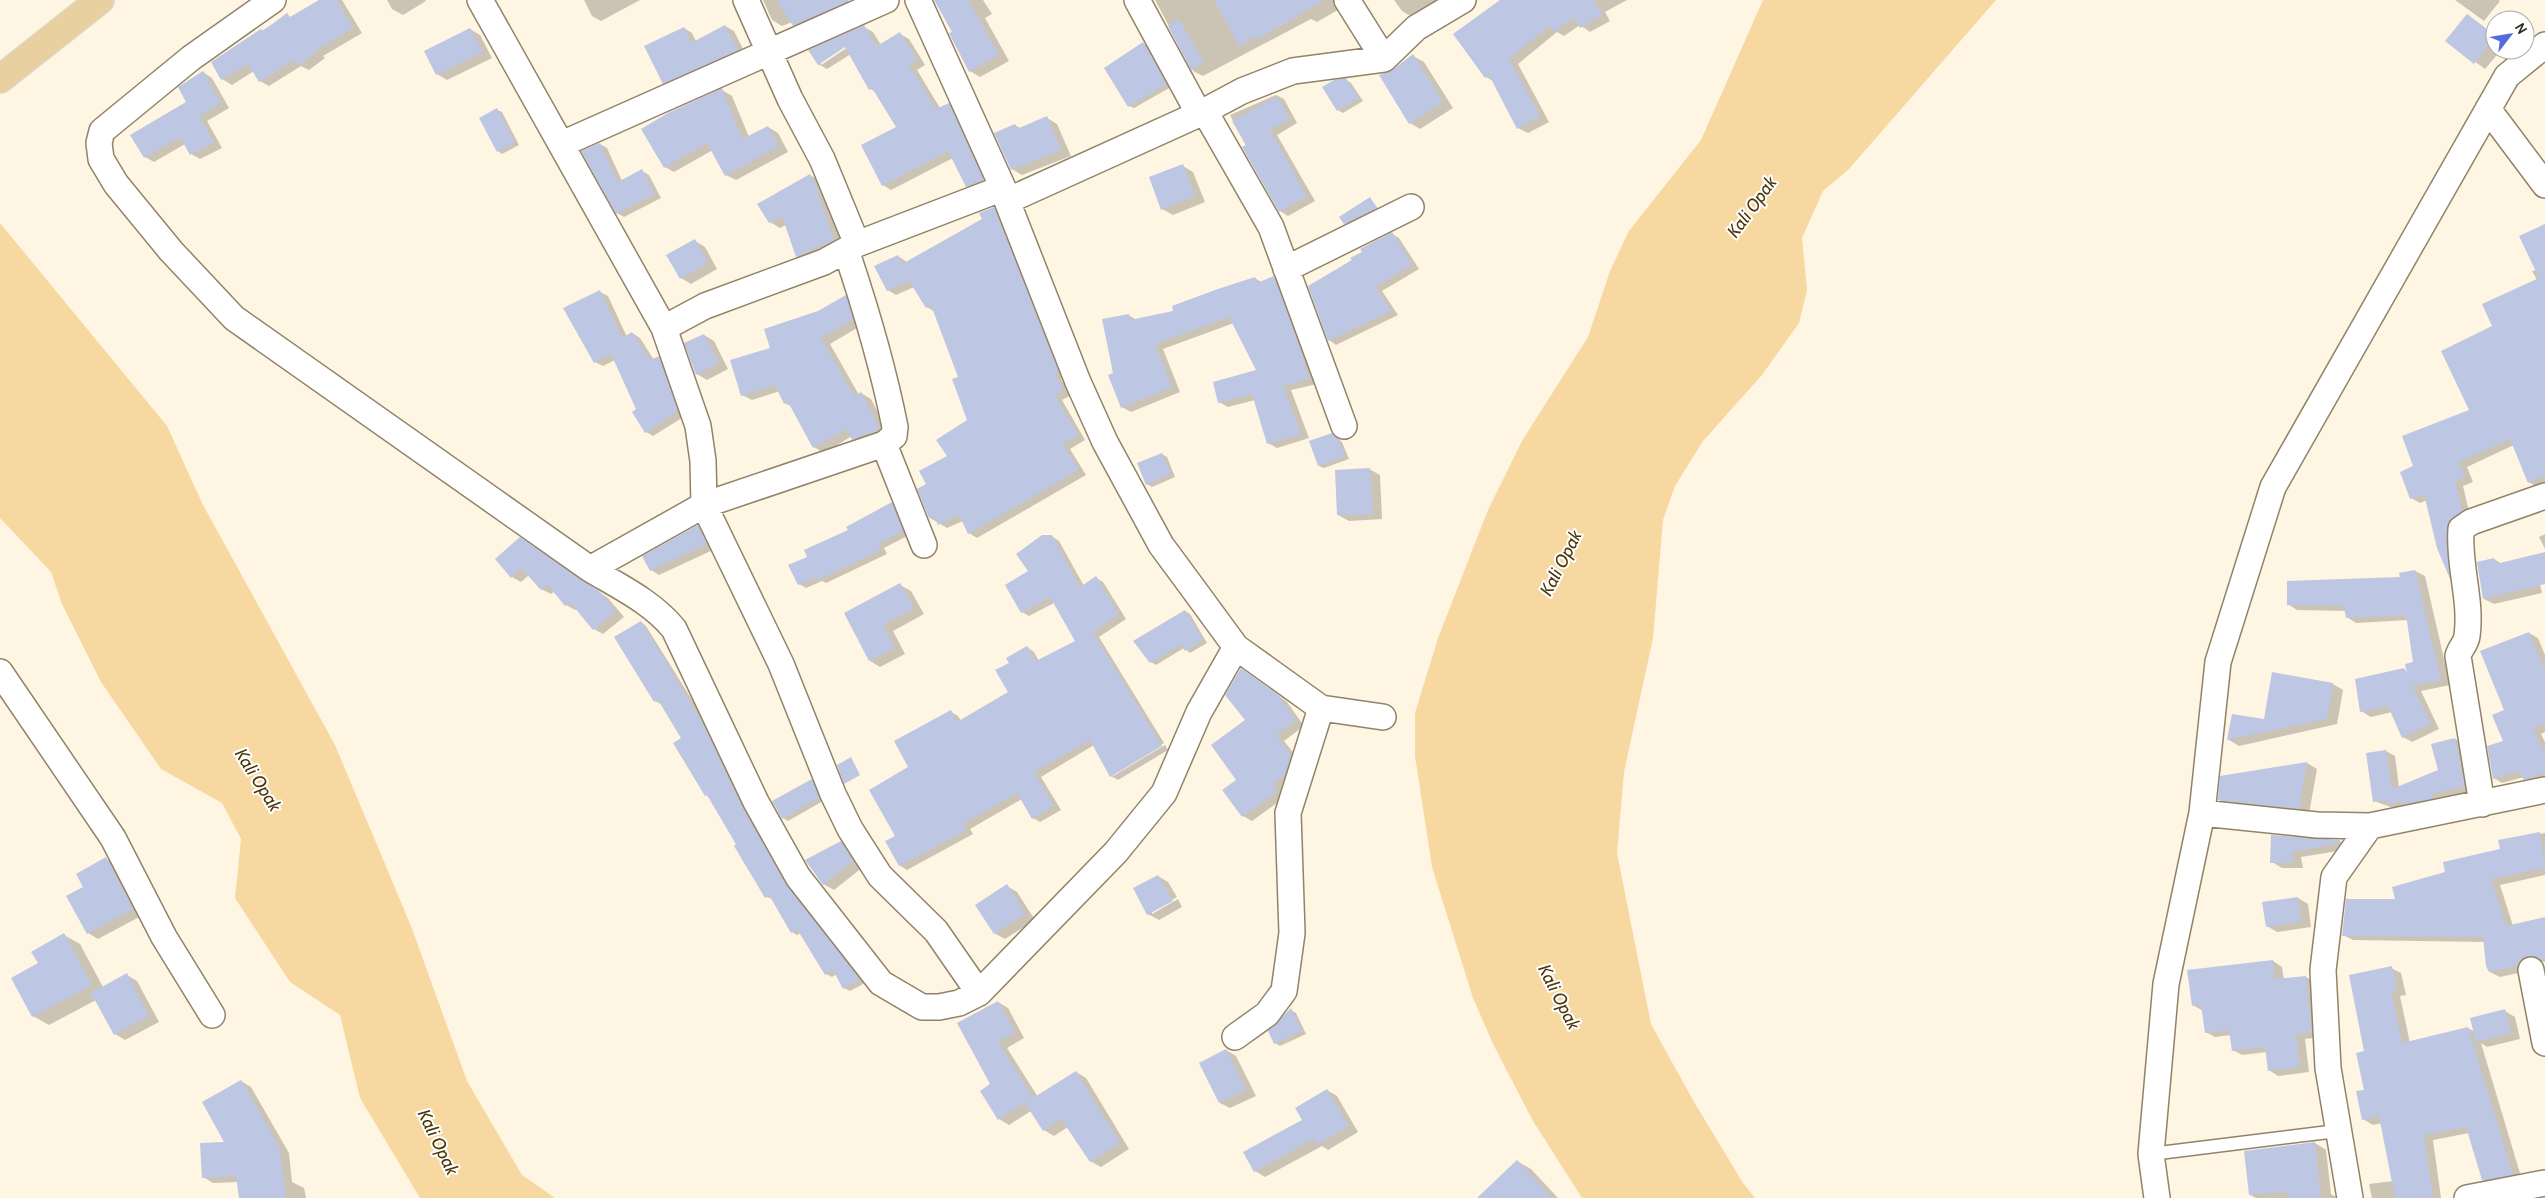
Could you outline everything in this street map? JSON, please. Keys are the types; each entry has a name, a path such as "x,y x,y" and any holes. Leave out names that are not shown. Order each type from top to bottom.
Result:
{"main road":[{"path":"0,79 100,0"}],"street":[{"path":"273,0 191,58 102,131 99,143 101,159 116,184 172,251 234,318 590,569 648,603 663,615 674,629 756,802 798,877 881,983 922,1007 939,1007 959,1003 979,993 1116,852 1164,793 1198,712 1236,647"},
{"path":"480,0 664,328 698,426 703,462 704,505 781,664 833,794 850,829 880,876 936,931 979,993"},
{"path":"590,569 704,505 884,444 894,436 895,427 851,247 822,159 790,99 746,0"},
{"path":"562,144 886,0"},
{"path":"918,0 1005,194 1078,382 1105,442 1161,544 1236,647 1321,708 1383,717"},
{"path":"1137,0 1271,227 1344,426"},
{"path":"1347,0 1384,59"},
{"path":"664,328 705,306 824,262 851,247 1005,194 1202,112 1242,91 1293,72 1384,59 1416,28 1463,0"},
{"path":"2157,1198 2151,1154 2166,984 2202,813 2218,662 2273,487 2507,76 2545,45"},
{"path":"2488,109 2545,185"},
{"path":"1286,269 1411,207"},
{"path":"884,444 924,545"},
{"path":"2482,804 2458,656 2467,637 2469,611 2460,538 2462,529 2471,522 2545,496"},
{"path":"0,672 113,838 164,937 212,1015"},
{"path":"1235,1037 1266,1014 1284,991 1292,932 1288,813 1321,708"},
{"path":"2202,813 2317,825 2370,826 2545,790"},
{"path":"2350,1198 2337,1131 2328,1068 2323,970 2334,877 2370,826"},
{"path":"2531,970 2545,1043"},
{"path":"2467,1198 2545,1183"}],"lane":[{"path":"2151,1154 2337,1131"}],"water":[{"name":"Kali Opak","path":"1763,0 1996,0 1849,169 1823,191 1802,238 1807,290 1799,323 1762,375 1703,441 1675,486 1663,520 1653,638 1624,772 1617,853 1651,1024 1694,1102 1743,1183 1755,1198 1582,1198 1533,1121 1494,1046 1473,998 1432,867 1415,756 1415,713 1438,638 1488,510 1522,441 1588,337 1610,271 1629,231 1701,140"},
{"name":"Kali Opak","path":"0,223 167,426 203,505 335,745 411,926 467,1081 522,1175 555,1198 420,1198 360,1098 340,1015 290,982 235,898 241,839 222,803 161,769 101,682 62,604 51,572 0,518"}],"building":[{"path":"319,0 337,0 353,28 315,51 316,53 298,66 294,60 259,82 248,64 221,80 211,62 261,29 263,31 287,13 290,17"},
{"path":"777,0 848,0 849,1 793,26"},
{"path":"934,0 968,0 999,55 969,72 949,33 952,32"},
{"path":"1214,0 1324,0 1258,39 1256,36 1239,46"},
{"path":"1500,0 1597,0 1594,2 1602,15 1580,28 1574,17 1554,32 1549,26 1509,59 1540,116 1517,129 1489,75 1485,78 1453,34"},
{"path":"2467,14 2485,28 2485,49 2474,64 2445,41"},
{"path":"1179,19 1204,62 1191,70 1168,26"},
{"path":"725,25 738,50 663,84 644,46 684,27 691,43"},
{"path":"864,25 877,46 900,32 917,60 909,65 936,109 949,103 984,180 966,187 948,151 882,186 861,145 896,127 872,88 869,90 845,47 818,65 808,50"},
{"path":"470,28 483,52 436,75 424,51"},
{"path":"1143,42 1167,84 1128,107 1104,68"},
{"path":"1413,54 1443,102 1409,124 1379,75 1391,71"},
{"path":"203,71 221,103 199,116 214,142 190,155 180,137 144,158 130,135 186,102 178,87"},
{"path":"1346,78 1359,98 1337,111 1322,87 1334,80"},
{"path":"722,88 742,139 768,126 779,146 725,176 707,143 664,168 641,129 668,113"},
{"path":"1277,96 1290,119 1270,130 1307,196 1279,212 1242,147 1246,145 1232,121"},
{"path":"497,108 515,143 497,152 479,118"},
{"path":"1047,116 1061,150 1011,170 994,133 1015,124 1017,129"},
{"path":"600,143 618,182 642,169 655,194 616,214 581,151"},
{"path":"1183,164 1195,196 1161,210 1149,177"},
{"path":"810,174 820,193 818,194 834,240 796,257 782,216 769,223 757,204"},
{"path":"1370,197 1377,208 1344,224 1339,217"},
{"path":"994,207 1059,372 1054,374 1064,390 1055,395 1078,435 1063,444 1079,470 968,534 959,515 938,525 934,516 929,518 917,489 926,484 919,471 947,456 936,440 967,420 952,379 958,377 931,305 926,308 909,281 887,291 874,266 898,255 902,264 982,219 979,213"},
{"path":"2545,224 2545,476 2528,483 2510,439 2459,462 2465,477 2455,481 2462,511 2449,522 2447,529 2450,579 2437,548 2424,494 2410,499 2400,472 2413,466 2402,436 2469,410 2441,351 2492,326 2482,304 2539,278 2519,236"},
{"path":"1392,232 1412,264 1376,287 1391,311 1328,341 1308,286 1352,260 1350,258 1362,252 1360,249"},
{"path":"695,239 708,263 680,279 666,255"},
{"path":"1274,276 1309,379 1283,386 1301,434 1267,444 1252,394 1218,403 1213,382 1256,370 1229,317 1155,344 1172,387 1121,408 1108,375 1113,373 1102,319 1129,314 1130,320 1173,311 1172,306 1218,289 1255,277 1257,283"},
{"path":"600,290 622,338 632,332 650,360 659,356 678,411 645,433 632,412 636,409 611,354 594,363 563,308"},
{"path":"846,295 853,320 821,338 854,396 861,392 880,429 852,440 847,429 813,448 788,402 784,404 775,385 741,396 730,360 770,348 764,329 818,311"},
{"path":"704,334 719,363 696,375 684,343"},
{"path":"1332,433 1338,438 1345,457 1318,466 1309,441"},
{"path":"1162,453 1171,474 1146,485 1137,463"},
{"path":"1370,468 1373,514 1337,515 1335,470"},
{"path":"892,502 903,531 878,544 881,550 818,580 816,577 798,585 788,565 807,557 804,550 848,530 846,527"},
{"path":"698,525 707,544 650,571 642,556"},
{"path":"1042,535 1052,535 1080,587 1096,576 1119,614 1090,634 1093,632 1162,746 1110,777 1090,740 1034,772 1054,806 1032,819 1017,793 963,824 967,830 899,866 885,841 895,836 869,790 908,767 894,741 951,710 957,722 1008,692 995,670 1009,663 1006,658 1027,646 1036,661 1075,641 1050,597 1021,613 1005,585 1028,571 1016,554"},
{"path":"520,537 599,591 616,611 593,630 570,602 565,606 547,584 541,590 521,568 511,578 495,559"},
{"path":"2545,552 2545,584 2483,599 2477,562 2494,558 2496,564"},
{"path":"2415,570 2441,680 2412,686 2431,724 2402,738 2388,706 2360,712 2355,679 2404,668 2407,673 2405,664 2413,662 2406,615 2346,618 2344,606 2287,605 2287,581 2400,577 2399,573"},
{"path":"900,583 914,608 883,625 895,648 869,661 844,613"},
{"path":"1185,610 1203,640 1185,651 1181,645 1150,663 1133,641"},
{"path":"641,621 701,720 743,808 786,884 860,979 843,989 833,970 825,975 797,929 791,933 769,895 765,898 707,795 705,796 673,743 681,738 658,700 654,702 614,637"},
{"path":"2529,632 2545,671 2545,723 2533,729 2545,754 2545,773 2524,780 2519,771 2493,779 2487,746 2503,741 2492,715 2504,710 2480,651"},
{"path":"1241,668 1278,695 1296,720 1276,735 1291,755 1284,776 1272,785 1277,792 1242,817 1222,790 1236,780 1211,745 1245,720 1225,695"},
{"path":"2272,672 2333,683 2327,719 2227,740 2232,714 2264,719"},
{"path":"2455,738 2465,786 2432,794 2434,798 2403,805 2401,801 2387,805 2385,800 2373,802 2366,753 2386,750 2392,789 2438,770 2431,744"},
{"path":"851,757 860,775 844,784 837,765"},
{"path":"2307,762 2299,809 2218,800 2220,776"},
{"path":"812,779 819,798 782,819 772,801"},
{"path":"2540,832 2545,868 2491,879 2506,926 2545,917 2545,960 2528,956 2521,959 2517,966 2489,972 2486,966 2483,937 2342,936 2346,899 2395,899 2392,887 2445,872 2443,862 2500,849 2498,840"},
{"path":"2271,835 2340,840 2340,843 2292,852 2293,863 2270,863"},
{"path":"841,841 853,861 823,885 805,860"},
{"path":"106,857 133,909 87,934 66,896 83,887 76,874"},
{"path":"1158,875 1173,901 1147,915 1133,888"},
{"path":"1007,884 1025,914 994,934 975,905"},
{"path":"2298,897 2301,922 2266,927 2262,902"},
{"path":"64,933 92,985 32,1017 11,978 38,963 31,952"},
{"path":"2273,960 2275,979 2306,976 2312,1032 2296,1034 2300,1067 2268,1071 2265,1047 2232,1051 2229,1030 2205,1033 2201,1004 2192,1006 2187,970"},
{"path":"2392,966 2397,990 2391,991 2402,1043 2468,1027 2513,1175 2482,1180 2466,1127 2424,1135 2433,1198 2395,1198 2379,1116 2362,1120 2356,1091 2364,1090 2356,1053 2364,1051 2349,975"},
{"path":"127,973 149,1016 114,1035 91,993"},
{"path":"998,1001 1015,1032 998,1042 1033,1097 998,1120 980,1091 990,1084 957,1023"},
{"path":"1291,1008 1302,1031 1274,1044 1268,1031"},
{"path":"2505,1009 2511,1033 2476,1042 2470,1018"},
{"path":"1226,1049 1246,1090 1219,1103 1199,1063"},
{"path":"1076,1071 1120,1143 1090,1162 1061,1119 1043,1131 1025,1103"},
{"path":"241,1080 279,1146 286,1198 239,1198 236,1176 202,1178 200,1143 224,1142 202,1102"},
{"path":"1327,1089 1349,1126 1317,1145 1314,1139 1254,1172 1243,1152 1302,1120 1295,1108"},
{"path":"2315,1142 2321,1198 2287,1198 2287,1192 2249,1195 2244,1151"},
{"path":"1517,1160 1553,1198 1477,1198"}]}
